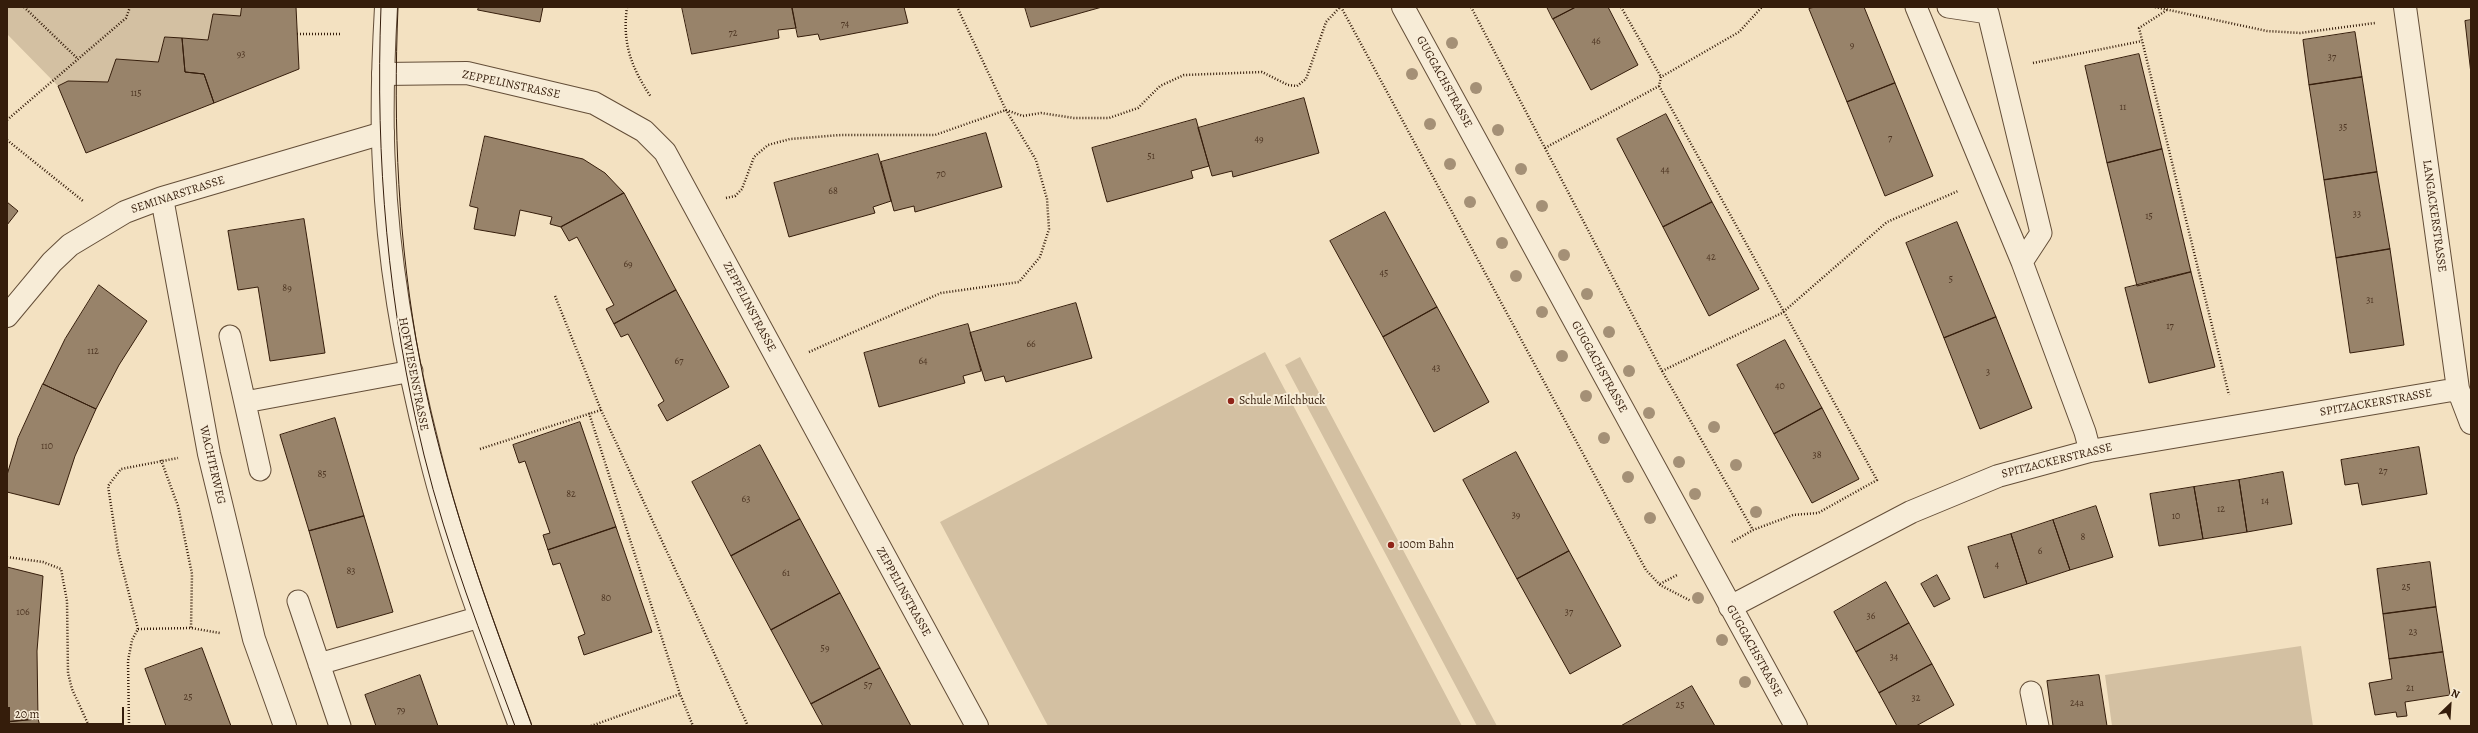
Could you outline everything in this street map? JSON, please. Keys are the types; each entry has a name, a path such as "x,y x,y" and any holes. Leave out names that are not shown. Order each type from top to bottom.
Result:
{"street":[{"name":"HOFWIESENSTRASSE","path":"386,7 383,74 384,167 393,259 412,371 430,456 480,618 520,726"},
{"name":"GUGGACHSTRASSE","path":"1403,7 1796,726"},
{"name":"LANGACKERSTRASSE","path":"2405,7 2458,389 2471,423"},
{"name":"ZEPPELINSTRASSE","path":"383,74 467,73 594,103 644,131 665,152 977,726"},
{"name":"SEMINARSTRASSE","path":"7,316 47,267 70,245 125,212 162,198 383,133"},
{"name":"WACHTERWEG","path":"162,198 209,454 254,639 285,726"},
{"name":"SPITZACKERSTRASSE","path":"1730,607 1911,512 1998,476 2090,451 2458,389"}],"lane":[{"path":"1916,7 2022,262 2085,432 2090,451"},
{"path":"1948,7 1988,13 2041,233 2022,262"},
{"path":"230,336 260,470"},
{"path":"245,402 412,371"},
{"path":"298,601 340,726"},
{"path":"319,664 480,618"},
{"path":"2031,692 2038,726"}],"path":[{"path":"24,7 78,60"},
{"path":"7,120 126,18 130,7"},
{"path":"805,353 898,314 941,293 1019,282 1040,257 1049,229 1047,199 1036,160 1006,110 957,7"},
{"path":"722,199 735,196 742,189 754,157 768,145 815,135 935,136 1006,110 1023,116 1041,114 1074,118 1109,118 1138,108 1160,86 1184,75 1262,72 1288,85 1297,86 1306,79 1326,22 1340,7 1646,570 1660,585 1695,603"},
{"path":"1471,7 1662,371 1753,530"},
{"path":"1621,7 1661,77"},
{"path":"1545,148 1658,86 1661,77 1739,32 1762,7"},
{"path":"2155,7 2267,32 2300,34 2379,23"},
{"path":"2167,10 2139,28 2230,396"},
{"path":"297,34 341,34"},
{"path":"2001,69 2142,41"},
{"path":"1658,86 1782,313 1876,480 1818,513 1794,515 1753,530 1725,546"},
{"path":"7,140 86,202"},
{"path":"1662,371 1782,313 1887,222 1987,178"},
{"path":"555,296 601,410 748,726"},
{"path":"480,449 601,410"},
{"path":"589,413 680,694 694,726"},
{"path":"129,726 128,661 132,640 138,629 118,551 108,486 120,469 161,460 209,454"},
{"path":"161,460 178,506 192,574 191,628"},
{"path":"7,557 44,562 61,569 68,601 68,673 72,690 89,726"},
{"path":"1660,585 1680,572"},
{"path":"138,629 191,628 254,639"},
{"path":"591,726 680,694"}],"shaded area":[{"path":"7,7 242,7 240,16 213,14 208,40 166,37 158,62 116,59 108,82 68,81 58,86 7,34"},
{"name":"Schule Milchbuck","path":"1265,352 1462,726 1048,726 940,522"},
{"name":"100m Bahn","path":"1300,357 1497,726 1477,726 1285,365"},
{"path":"2301,646 2313,726 2112,726 2105,675"}],"building":[{"path":"242,7 296,7 299,69 214,103 204,74 185,72 182,38 208,40 213,14 240,16"},
{"path":"479,7 543,7 540,22 478,10"},
{"path":"682,7 792,7 796,28 778,30 779,38 692,54"},
{"path":"792,7 904,7 908,23 820,40 818,34 798,37"},
{"path":"1025,7 1102,7 1031,27"},
{"path":"1547,7 1576,7 1553,19"},
{"path":"1576,7 1608,7 1638,65 1591,90 1553,19"},
{"path":"1815,7 1864,7 1895,83 1847,102 1809,9"},
{"path":"2471,20 2471,74 2465,21"},
{"path":"2355,32 2362,77 2309,85 2303,40"},
{"path":"165,37 182,38 185,72 204,74 214,103 86,153 58,86 68,81 108,82 116,59 158,62"},
{"path":"2139,54 2162,149 2107,163 2085,66"},
{"path":"2362,77 2377,172 2324,180 2309,85"},
{"path":"1895,83 1933,176 1885,196 1847,102"},
{"path":"1304,98 1319,153 1233,177 1232,171 1212,176 1198,128"},
{"path":"1666,114 1712,202 1663,227 1617,139"},
{"path":"1196,119 1209,166 1191,171 1193,178 1107,202 1092,148"},
{"path":"986,133 1002,187 915,212 914,206 894,211 881,162"},
{"path":"485,136 583,159 605,173 624,193 561,227 550,224 552,217 520,210 515,236 474,229 478,208 470,206"},
{"path":"2162,149 2191,272 2137,286 2107,163"},
{"path":"878,154 891,201 873,207 875,213 789,237 774,183"},
{"path":"2377,172 2390,249 2336,258 2324,180"},
{"path":"624,193 676,290 614,324 606,309 614,305 577,237 569,241 561,227"},
{"path":"7,202 18,211 7,225"},
{"path":"1712,202 1759,289 1709,316 1663,227"},
{"path":"1385,212 1437,307 1383,337 1330,241"},
{"path":"304,219 325,353 270,361 258,287 238,290 228,231"},
{"path":"1957,222 1996,317 1944,338 1906,243"},
{"path":"2390,249 2404,345 2350,353 2336,258"},
{"path":"2191,272 2215,367 2149,383 2125,288"},
{"path":"99,285 147,321 119,365 96,409 43,384 65,339"},
{"path":"676,290 729,387 667,421 658,405 664,401 628,334 621,337 614,324"},
{"path":"1076,303 1092,358 1006,382 1004,376 985,381 970,333"},
{"path":"1437,307 1489,402 1434,432 1383,337"},
{"path":"1996,317 2032,408 1980,429 1944,338"},
{"path":"968,324 981,371 963,376 965,383 879,407 864,353"},
{"path":"1785,340 1822,408 1774,434 1737,365"},
{"path":"43,384 96,409 75,456 59,505 7,492 7,475 18,438"},
{"path":"1822,408 1859,479 1812,503 1774,434"},
{"path":"335,418 364,516 309,531 280,435"},
{"path":"580,422 616,527 548,550 543,535 550,533 525,461 519,463 513,445"},
{"path":"760,445 800,519 731,556 692,482"},
{"path":"2419,447 2427,494 2362,505 2358,483 2345,485 2341,460"},
{"path":"1516,452 1569,551 1517,579 1463,480"},
{"path":"2283,472 2292,524 2247,532 2239,480"},
{"path":"2239,480 2247,532 2203,539 2194,487"},
{"path":"2194,487 2203,539 2159,546 2150,494"},
{"path":"2096,506 2113,557 2070,570 2053,520"},
{"path":"364,516 393,612 337,628 309,531"},
{"path":"800,519 840,593 771,630 731,556"},
{"path":"2053,520 2070,570 2027,584 2011,534"},
{"path":"616,527 652,632 584,655 578,637 585,634 560,563 553,565 548,550"},
{"path":"2011,534 2027,584 1984,598 1968,547"},
{"path":"1569,551 1621,646 1570,674 1517,579"},
{"path":"2430,562 2436,607 2383,614 2377,569"},
{"path":"7,567 43,576 37,651 38,719 7,722"},
{"path":"1937,575 1950,599 1934,607 1921,584"},
{"path":"1886,582 1909,623 1856,652 1834,612"},
{"path":"840,593 880,668 811,704 771,630"},
{"path":"2436,607 2443,652 2389,659 2383,614"},
{"path":"1909,623 1932,664 1879,693 1856,652"},
{"path":"202,648 231,726 166,726 145,669"},
{"path":"2443,652 2450,695 2405,702 2407,716 2397,717 2396,712 2375,715 2369,683 2392,679 2389,659"},
{"path":"1932,664 1954,705 1916,726 1897,726 1879,693"},
{"path":"880,668 911,726 823,726 811,704"},
{"path":"420,675 438,726 376,726 365,695"},
{"path":"2099,675 2107,726 2053,726 2047,681"},
{"path":"1692,686 1715,726 1621,726"},
{"path":"38,719 40,726 7,726 7,722"}],"tram line":[{"path":"381,7 380,120 382,177 393,289 401,344 424,455 443,524 478,626 515,726"},
{"path":"398,7 396,96 399,185 407,273 420,361 441,454 468,546 532,726"}],"place":[{"name":"Schule Milchbuck","path":"1231,401"},
{"name":"100m Bahn","path":"1391,545"}]}
